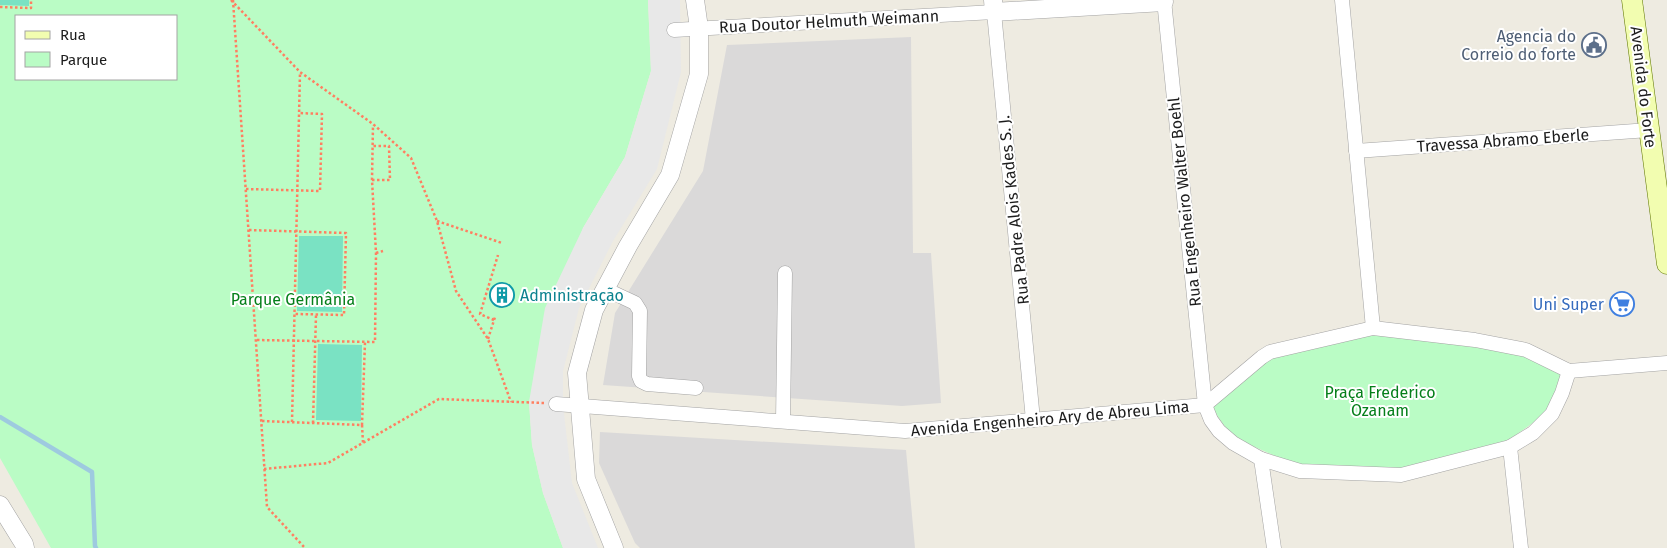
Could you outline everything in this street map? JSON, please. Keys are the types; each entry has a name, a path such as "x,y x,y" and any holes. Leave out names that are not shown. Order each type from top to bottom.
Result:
{"main road":[{"name":"Avenida do Forte","path":"1632,0 1667,264"}],"street":[{"path":"614,548 586,479 577,372 594,310 628,246 670,175 699,74 699,28 695,0"},
{"path":"1342,0 1373,328"},
{"name":"Rua Doutor Helmuth Weimann","path":"674,30 993,6 1164,1"},
{"name":"Rua Engenheiro Walter Boehl","path":"1164,1 1205,405"},
{"name":"Rua Padre Alois Kades S. J.","path":"993,6 1033,420"},
{"name":"Travessa Abramo Eberle","path":"1356,151 1649,130"},
{"path":"784,422 785,273"},
{"path":"605,289 635,303 640,311 639,376 641,381 647,384 696,388"},
{"name":"Avenida Engenheiro Ary de Abreu Lima","path":"556,404 905,431 1205,405 1270,352 1373,328 1475,340 1526,350 1569,371"},
{"path":"1205,405 1211,420 1219,431 1233,443 1261,460 1300,471 1402,475 1510,447 1532,433 1552,414 1562,393 1569,371 1667,363"},
{"path":"1510,447 1521,548"},
{"path":"1261,460 1274,548"},
{"path":"0,505 25,548"}],"path":[{"path":"0,7 31,8 31,0"},
{"path":"232,1 300,72 372,124 411,158 437,221 456,291 488,339 511,402"},
{"path":"232,1 267,507 305,548"},
{"path":"292,422 300,72"},
{"path":"246,189 320,191 322,114 299,113"},
{"path":"256,340 375,342 376,253 372,180 372,124"},
{"path":"372,146 389,146 390,180 372,180"},
{"path":"437,221 502,243"},
{"path":"249,230 346,233 344,315 295,314"},
{"path":"376,253 383,251"},
{"path":"488,339 495,318 480,314 498,255"},
{"path":"313,423 316,314"},
{"path":"363,443 365,342"},
{"path":"264,469 328,463 440,399 556,404"},
{"path":"262,422 362,425"}],"shaded area":[{"path":"648,0 680,0 681,72 657,169 613,241 579,308 563,371 563,405 572,483 598,548 563,548 543,493 532,445 529,402 545,308 583,228 625,157 651,71"},
{"path":"911,37 913,253 931,253 941,403 902,406 603,385 615,313 703,171 727,45"},
{"path":"600,432 906,450 915,548 640,548 635,543 599,463"}],"green space":[{"name":"Parque Germânia","path":"0,0 648,0 651,71 625,157 583,228 529,402 532,445 543,493 563,548 51,548 0,458"},
{"path":"0,0 29,0 29,6 0,5"},
{"path":"299,236 343,236 342,312 297,311"},
{"name":"Praça Frederico Ozanam","path":"1372,333 1523,354 1562,374 1549,411 1509,440 1399,469 1298,466 1232,437 1210,405 1271,351"},
{"path":"318,344 362,345 361,421 316,420"}],"waterway":[{"path":"0,417 92,472 96,548"}],"place":[{"name":"Agencia do Correio do forte","path":"1594,45"},
{"name":"Administração","path":"502,295"},
{"name":"Uni Super","path":"1622,304"}]}
